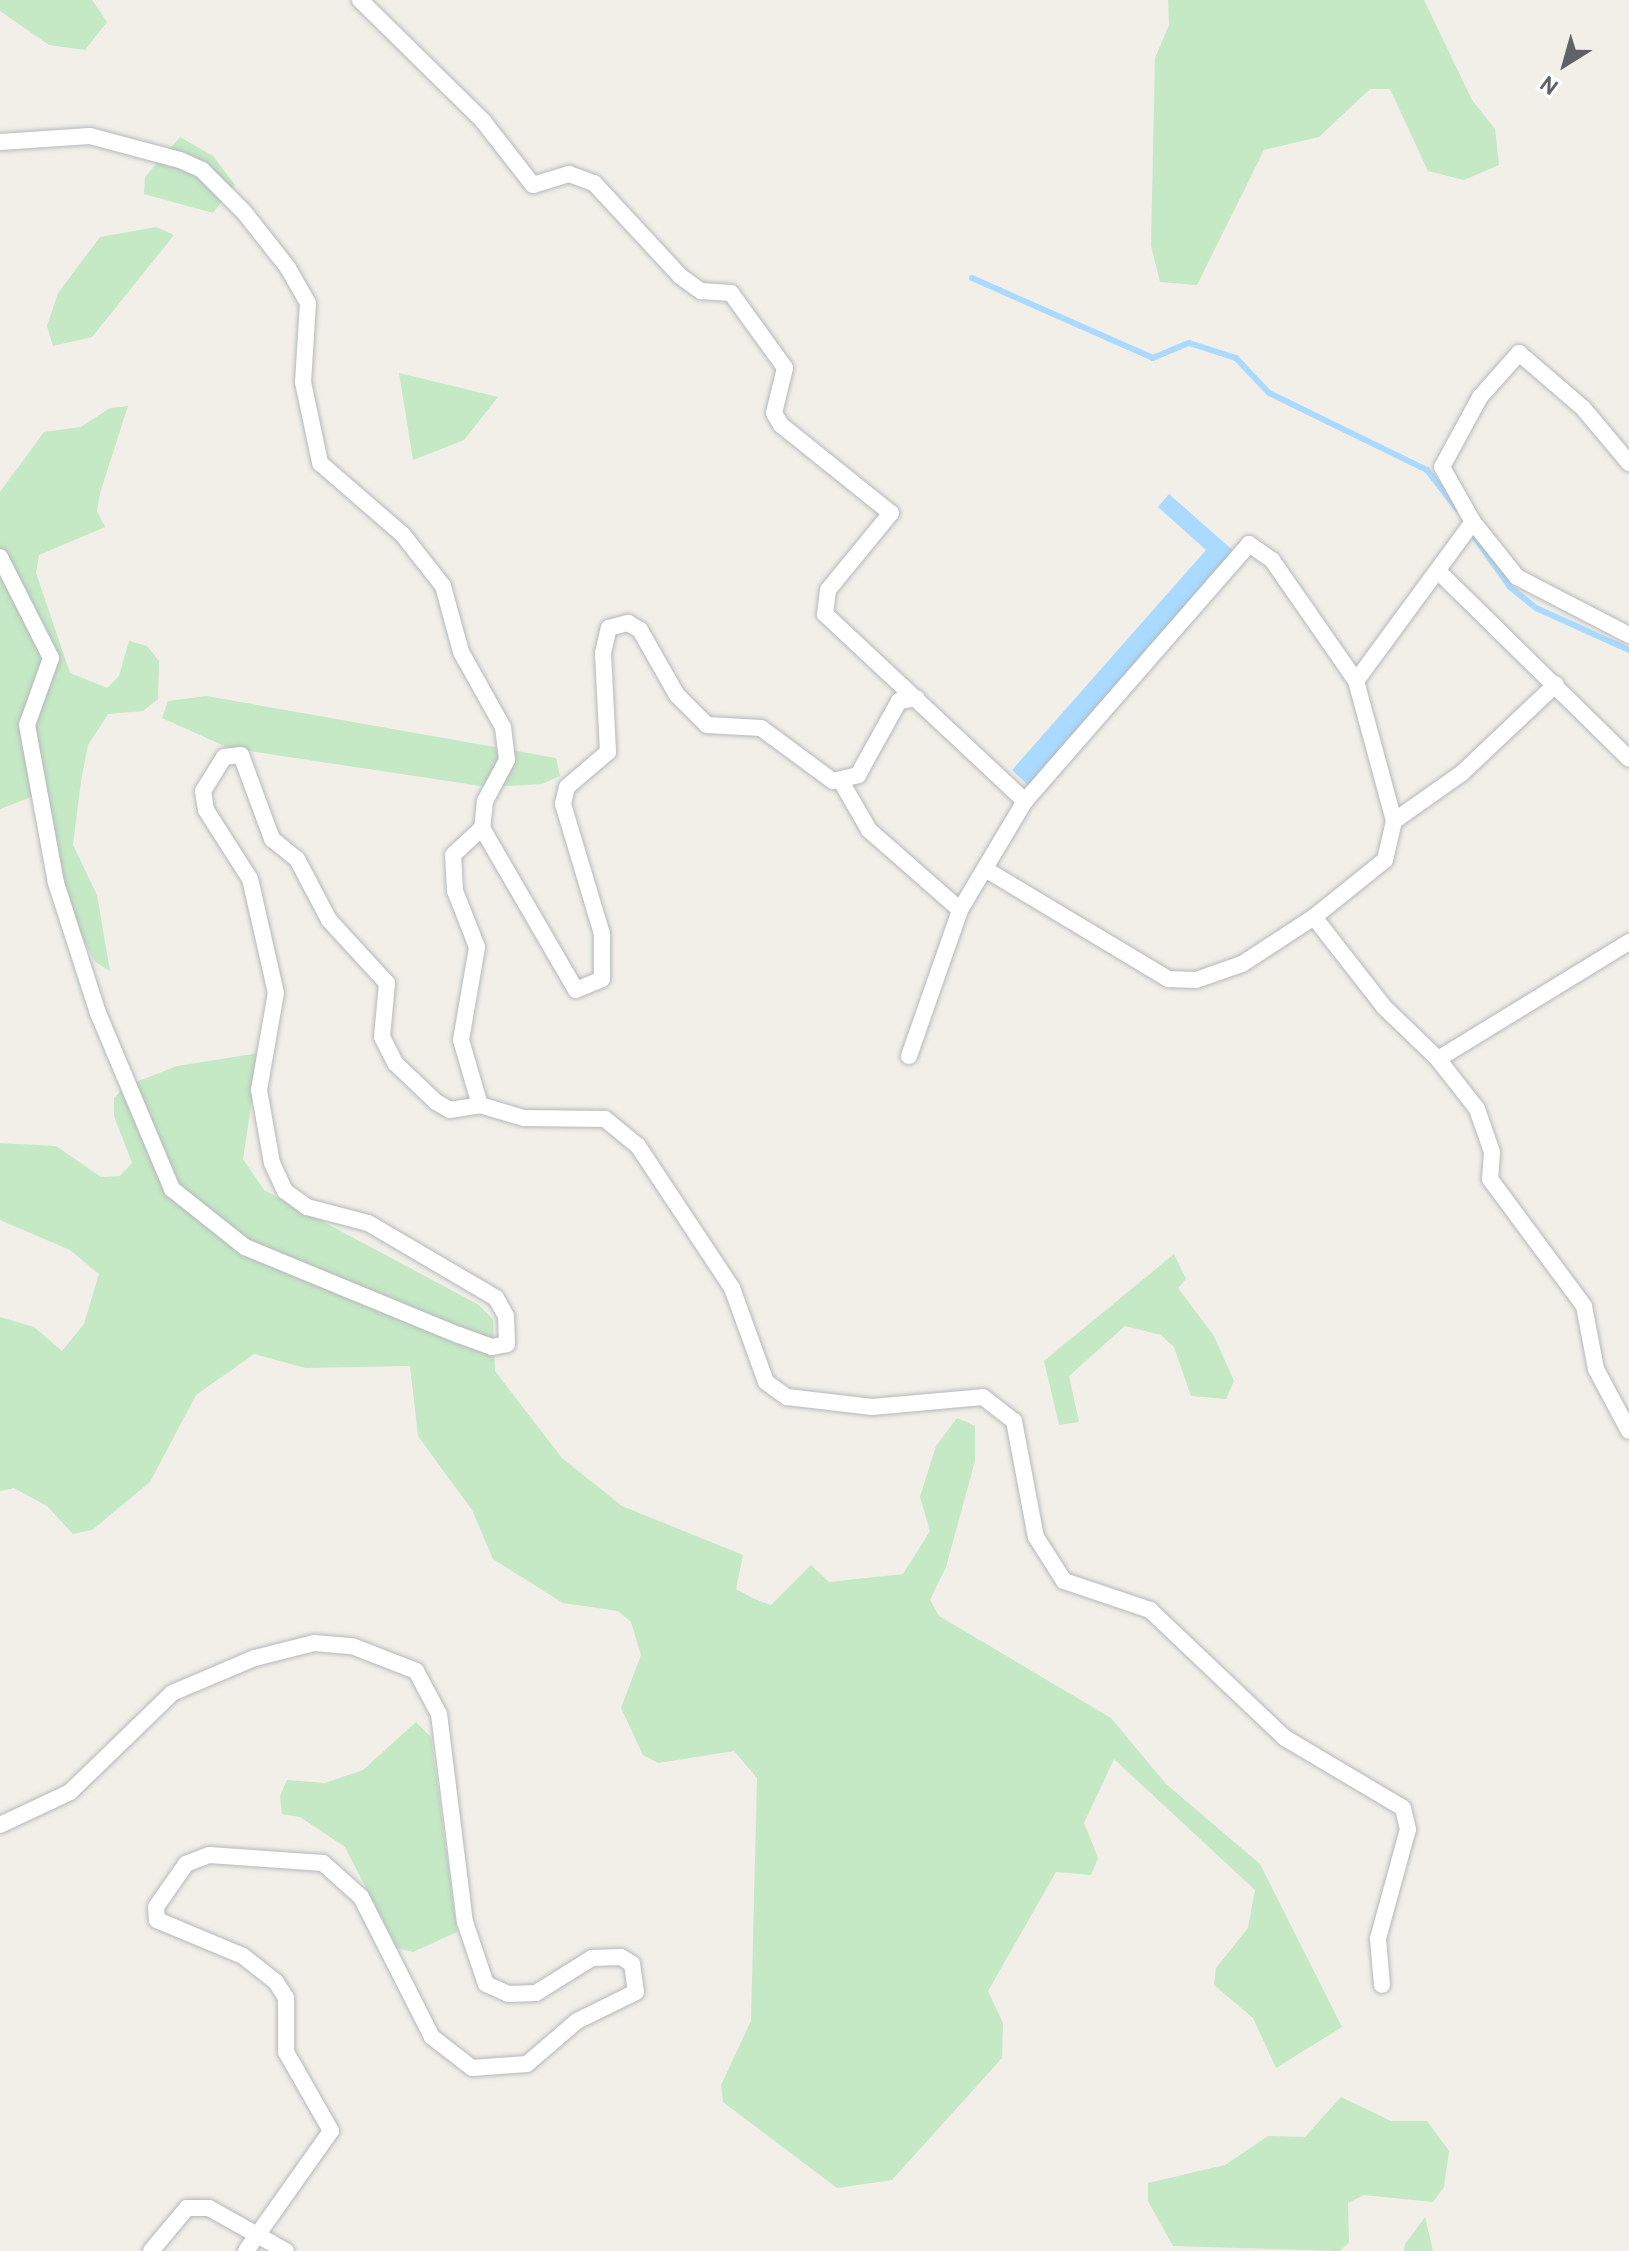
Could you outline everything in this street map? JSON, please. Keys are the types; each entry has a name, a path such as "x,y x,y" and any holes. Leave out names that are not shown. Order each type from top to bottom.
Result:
{"street":[{"path":"360,0 483,121 533,185 569,174 594,183 680,276 701,291 731,293 785,368 774,413 781,425 891,513 828,590 823,608 1025,801"},
{"path":"0,142 90,136 191,165 244,212 288,268 308,303 303,382 320,463 420,552 443,586 461,652 503,727 507,760 485,801 482,828 576,990 598,986 602,934 563,804 567,787 608,752 603,653 609,628 628,623 640,630 677,695 707,725 761,728 842,783 869,830 960,910"},
{"path":"1629,463 1583,408 1519,353 1480,397 1442,467 1473,522 1517,577 1629,635"},
{"path":"1356,681 1473,522"},
{"path":"909,1056 960,910 1025,801 1249,544 1272,560 1356,681 1394,821 1385,860 1314,917 1242,964 1196,980 1168,979 985,869"},
{"path":"0,557 51,658 27,725 56,883 98,1013 172,1189 245,1247 459,1335 492,1347 507,1344 506,1316 496,1298 423,1251 368,1223 307,1207 285,1191 262,1137 259,1090 276,993 250,879 206,810 203,791 224,757 241,755 251,767 272,839 297,859 329,920 387,983 382,1037 395,1063 450,1110 480,1105 524,1118 605,1119 638,1146 732,1288 766,1382 787,1397 872,1407 983,1397 1014,1421 1036,1537 1064,1581 1150,1610 1285,1738 1403,1808 1408,1829 1378,1939 1382,1985"},
{"path":"1438,571 1629,759"},
{"path":"1394,821 1462,773 1556,684"},
{"path":"842,783 858,775 899,701 917,698"},
{"path":"480,1105 461,1040 477,947 455,891 453,855 482,828"},
{"path":"1314,917 1349,953 1384,1007 1438,1059 1477,1109 1492,1152 1490,1179 1584,1306 1596,1369 1629,1431"},
{"path":"1438,1059 1629,942"},
{"path":"0,1825 70,1792 172,1693 255,1658 314,1643 352,1646 416,1671 439,1714 465,1922 486,1984 508,1994 536,1993 592,1958 621,1957 632,1964 636,1992 577,2021 527,2064 472,2068 432,2037 361,1897 323,1863 209,1855 186,1864 156,1907 157,1920 243,1956 276,1982 286,1998 286,2052 331,2131 293,2194 255,2235 246,2251"},
{"path":"151,2251 187,2208 209,2208 286,2251"}],"green space":[{"path":"0,0 92,0 107,22 85,50 49,45 0,11"},
{"path":"1168,0 1424,0 1472,100 1495,129 1499,165 1464,180 1428,171 1390,89 1370,89 1319,137 1264,150 1197,285 1160,282 1151,246 1155,58 1169,25"},
{"path":"180,137 213,156 235,185 213,213 144,194 145,177"},
{"path":"156,227 174,235 92,337 53,346 47,326 58,293 100,237"},
{"path":"399,373 498,397 464,440 413,460"},
{"path":"128,406 100,493 97,511 105,527 39,555 36,573 70,673 107,688 119,676 129,641 147,646 159,661 158,699 143,711 108,714 88,745 81,781 73,845 97,895 110,971 95,962 79,931 39,794 0,809 0,492 44,432 81,427 110,408"},
{"path":"206,696 556,758 560,776 542,784 488,787 229,748 162,718 168,701"},
{"path":"259,1053 243,1159 264,1190 479,1305 493,1319 495,1371 562,1458 622,1506 743,1555 736,1589 752,1598 771,1605 811,1565 829,1582 903,1574 930,1531 920,1497 936,1446 957,1418 975,1426 975,1461 946,1567 930,1600 939,1616 1111,1718 1166,1784 1260,1864 1342,2027 1276,2068 1253,2018 1214,1985 1216,1968 1248,1928 1255,1890 1114,1759 1084,1823 1098,1858 1091,1875 1056,1872 988,1991 1003,2023 1002,2058 892,2180 837,2188 723,2102 721,2085 751,2021 757,1778 734,1751 658,1763 643,1755 621,1708 641,1655 631,1622 618,1611 563,1603 493,1559 472,1510 418,1436 410,1366 306,1368 254,1354 196,1395 150,1482 92,1530 73,1534 47,1506 14,1488 0,1491 0,1317 34,1327 62,1351 84,1324 99,1274 70,1250 0,1220 0,1143 56,1146 101,1177 120,1176 132,1163 114,1116 114,1098 126,1086 177,1066"},
{"path":"1174,1254 1186,1279 1178,1288 1214,1336 1234,1381 1226,1399 1191,1396 1174,1347 1161,1335 1125,1326 1069,1376 1079,1422 1059,1425 1044,1361"},
{"path":"416,1722 431,1737 457,1932 413,1952 397,1948 345,1847 300,1817 282,1814 280,1796 287,1780 325,1783 363,1770"},
{"path":"1341,2097 1391,2121 1427,2121 1449,2151 1444,2187 1433,2202 1364,2195 1348,2203 1349,2242 1340,2251 1173,2246 1148,2201 1148,2183 1225,2165 1268,2136 1305,2137"},
{"path":"1425,2217 1433,2251 1404,2251 1405,2244"}],"water":[{"path":"1169,494 1236,553 1030,787 1012,770 1206,550 1158,507"}],"waterway":[{"path":"972,278 1153,358 1189,343 1236,358 1269,393 1427,470 1457,509"},
{"path":"1469,529 1510,587 1536,608 1629,650"}]}
